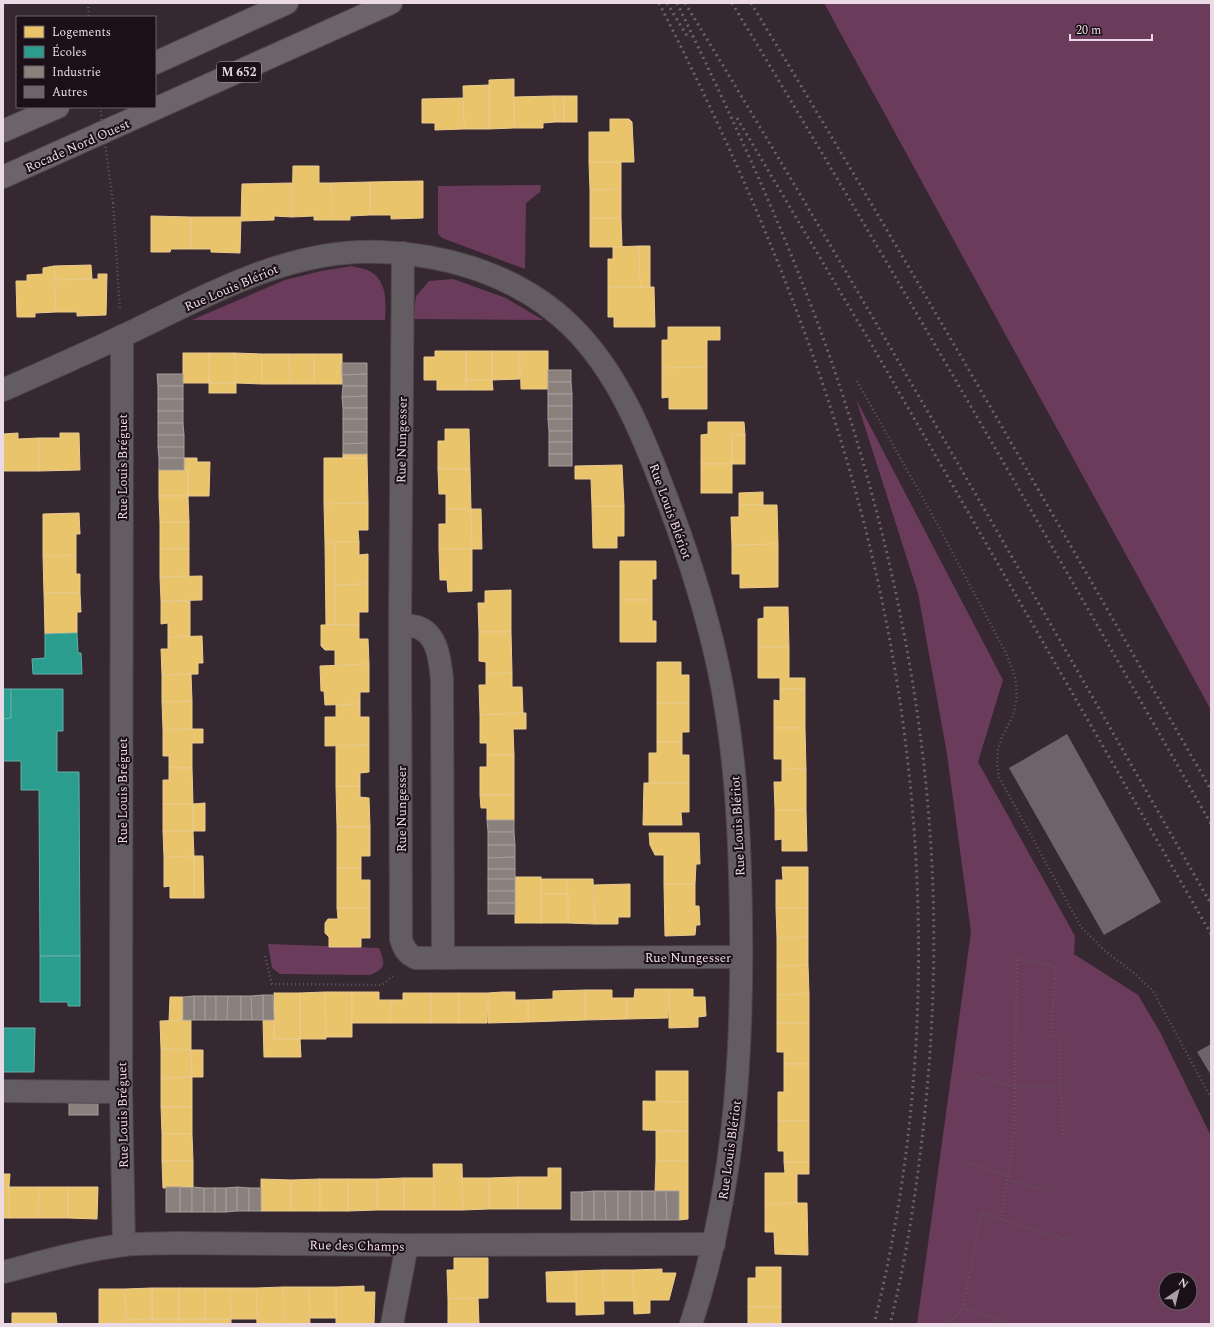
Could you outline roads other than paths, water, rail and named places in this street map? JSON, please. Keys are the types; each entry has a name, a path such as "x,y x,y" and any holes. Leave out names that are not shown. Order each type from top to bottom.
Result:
{"highway":[{"path":"156,63 287,3"},
{"name":"Rocade Nord Ouest","path":"3,177 391,3"},
{"path":"3,131 56,108"}],"street":[{"name":"Rue Louis Blériot","path":"3,390 122,336 220,289 279,266 306,259 355,252 403,253 460,264 486,273 511,283 533,296 553,310 588,344 604,366 631,412 656,470 699,592 718,665 729,731 737,801 742,957 740,1042 735,1115 726,1181 714,1244 691,1324"},
{"name":"Rue Nungesser","path":"403,253 400,627 401,939 403,947 409,954 416,958 742,957"},
{"name":"Rue Louis Bréguet","path":"122,336 121,1092 124,1245"},
{"path":"400,627 413,626 423,630 432,639 437,650 442,679 443,958"},
{"path":"3,1091 121,1092"},
{"name":"Rue des Champs","path":"3,1272 82,1253 124,1245 174,1243 407,1245 714,1244"},
{"path":"392,1324 407,1245"}],"railway":[{"path":"659,3 724,137 783,275 809,345 855,488 873,560 892,654 906,749 915,845 918,942 916,1039 908,1135 894,1230 874,1324"},
{"path":"667,3 687,36"},
{"path":"677,3 760,181 798,271 832,363 867,474 882,531 895,588 916,703 929,819 932,861 934,945 933,987 929,1071 920,1155 908,1240 890,1324"},
{"path":"685,3 885,339 1211,904"},
{"path":"732,3 974,412 1211,824"},
{"path":"751,3 926,297 1211,790"},
{"path":"737,118 873,347 1211,934"}]}
